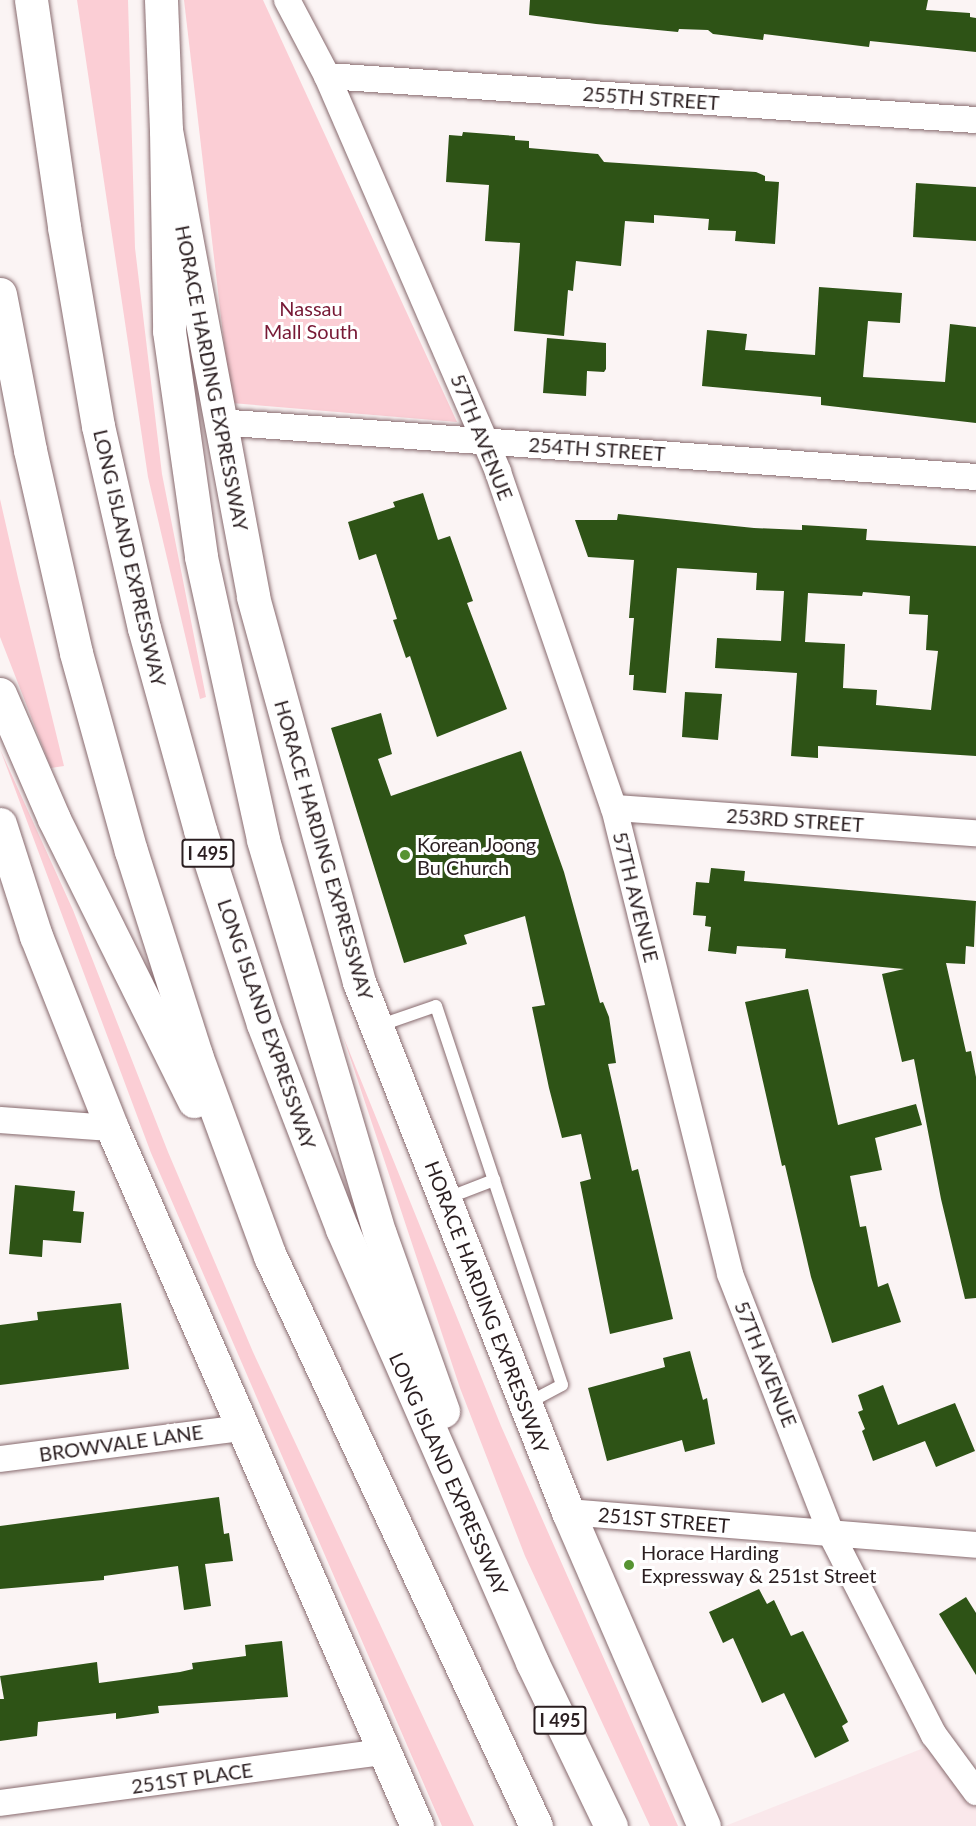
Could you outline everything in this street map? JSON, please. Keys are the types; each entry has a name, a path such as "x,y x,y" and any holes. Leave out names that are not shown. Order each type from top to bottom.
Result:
{"main road":[{"name":"LONG ISLAND EXPRESSWAY","path":"31,0 64,227 98,426 144,628 200,830 263,1024 342,1229 532,1662 611,1826"},
{"name":"HORACE HARDING EXPRESSWAY","path":"161,0 166,130 218,422 253,597 359,981 568,1512 704,1826"},
{"path":"166,130 170,342 201,557 263,840 380,1234 532,1662"},
{"path":"0,294 30,450 76,653 131,851 196,1055 270,1256"},
{"path":"0,694 54,819 270,1256 536,1826"},
{"path":"0,824 36,936 112,1128 241,1428 417,1826"}],"street":[{"name":"57TH AVENUE","path":"287,0 327,76 486,441 614,808 730,1274 832,1536 934,1735 976,1792"},
{"name":"255TH STREET","path":"327,76 976,120"},
{"name":"254TH STREET","path":"218,422 976,477"},
{"name":"253RD STREET","path":"614,808 976,833"},
{"path":"0,1120 112,1128"},
{"name":"BROWVALE LANE","path":"0,1459 241,1428"},
{"name":"251ST STREET","path":"568,1512 832,1536 976,1545"},
{"name":"251ST PLACE","path":"0,1803 384,1752"}],"lane":[{"path":"377,1027 436,1006 562,1385 525,1404"},
{"path":"445,1199 494,1180"}],"shaded area":[{"path":"939,1742 976,1793 976,1826 725,1826"}],"green space":[{"path":"77,0 128,0 135,248 162,474 206,697 200,699 148,477"},
{"name":"Nassau Mall South","path":"184,0 263,0 457,422 231,403"},
{"path":"0,499 64,766 51,768 0,637"},
{"path":"0,749 73,910 168,1152 253,1352 474,1826 442,1826 151,1153"},
{"path":"343,1036 501,1426 678,1826 650,1826 525,1556 460,1388"}],"building":[{"path":"530,0 928,0 926,10 970,13 970,17 976,18 976,52 870,41 869,47 764,34 763,40 713,34 708,30 679,29 678,32 596,24 529,15"},
{"path":"463,132 515,136 515,140 529,141 529,148 598,154 604,162 756,172 765,176 765,181 779,182 775,244 735,241 736,231 708,230 709,219 654,215 654,223 625,221 621,266 576,261 573,291 568,290 564,336 514,331 520,243 485,241 489,185 446,182 449,135 462,136"},
{"path":"916,183 976,187 976,241 913,237"},
{"path":"819,287 902,293 900,323 868,321 863,377 945,382 950,324 976,327 976,423 821,405 821,397 702,386 707,330 747,334 745,350 815,355"},
{"path":"547,338 606,343 606,369 604,372 587,371 586,396 543,393"},
{"path":"423,493 438,540 450,536 473,601 467,603 507,709 437,737 410,656 406,658 393,620 397,619 376,554 359,560 348,522 395,507 393,502"},
{"path":"618,514 754,528 802,530 802,525 867,529 866,540 976,546 976,756 818,746 818,758 791,756 797,673 715,668 717,638 781,641 784,591 756,590 757,573 677,568 666,693 633,690 634,675 629,675 634,618 629,618 634,560 588,557 575,520 617,520","holes":["863,592 910,596 909,614 928,615 926,650 938,651 931,710 876,705 877,690 843,688 845,644 805,642 808,593 862,596"]},
{"path":"685,692 722,694 718,740 682,737"},
{"path":"381,713 392,754 378,759 391,796 521,751 564,872 600,1003 603,1002 609,1017 616,1063 608,1064 632,1171 638,1169 673,1319 610,1334 580,1182 591,1179 581,1134 562,1138 549,1088 532,1007 545,1005 525,916 464,935 467,944 404,963 331,728"},
{"path":"711,868 745,871 744,881 976,901 974,947 966,946 965,964 946,963 966,1052 971,1051 976,1077 976,1298 965,1299 941,1199 914,1059 902,1062 882,974 904,969 785,958 786,949 737,946 736,954 708,951 711,927 705,926 706,916 693,915 696,882 709,883"},
{"path":"808,989 838,1125 916,1104 922,1125 875,1138 882,1170 850,1176 860,1227 866,1226 878,1287 888,1283 901,1322 832,1343 811,1277 785,1165 782,1166 745,1002"},
{"path":"15,1185 75,1191 73,1211 84,1212 81,1243 43,1240 42,1257 9,1254"},
{"path":"121,1303 129,1369 0,1385 0,1325 38,1320 37,1312"},
{"path":"690,1351 703,1400 707,1398 715,1444 685,1452 682,1440 607,1461 588,1388 665,1367 663,1358"},
{"path":"883,1385 898,1425 955,1403 975,1451 936,1467 925,1441 873,1461 862,1431 865,1429 858,1412 863,1410 858,1395"},
{"path":"219,1497 224,1534 229,1533 233,1561 205,1564 211,1606 184,1610 178,1566 104,1576 104,1580 0,1589 0,1526"},
{"path":"759,1589 767,1604 774,1600 791,1636 803,1631 848,1722 842,1726 849,1741 815,1758 784,1693 762,1703 733,1638 723,1643 709,1612"},
{"path":"966,1597 976,1613 976,1675 939,1614"},
{"path":"282,1641 288,1697 158,1706 159,1713 116,1719 116,1713 38,1722 37,1736 0,1741 0,1699 4,1699 0,1676 97,1662 99,1683 180,1672 193,1669 192,1663 246,1656 245,1645"}],"place":[{"name":"Korean Joong Bu Church","path":"405,855"},
{"name":"Horace Harding Expressway & 251st Street","path":"629,1565"}]}
